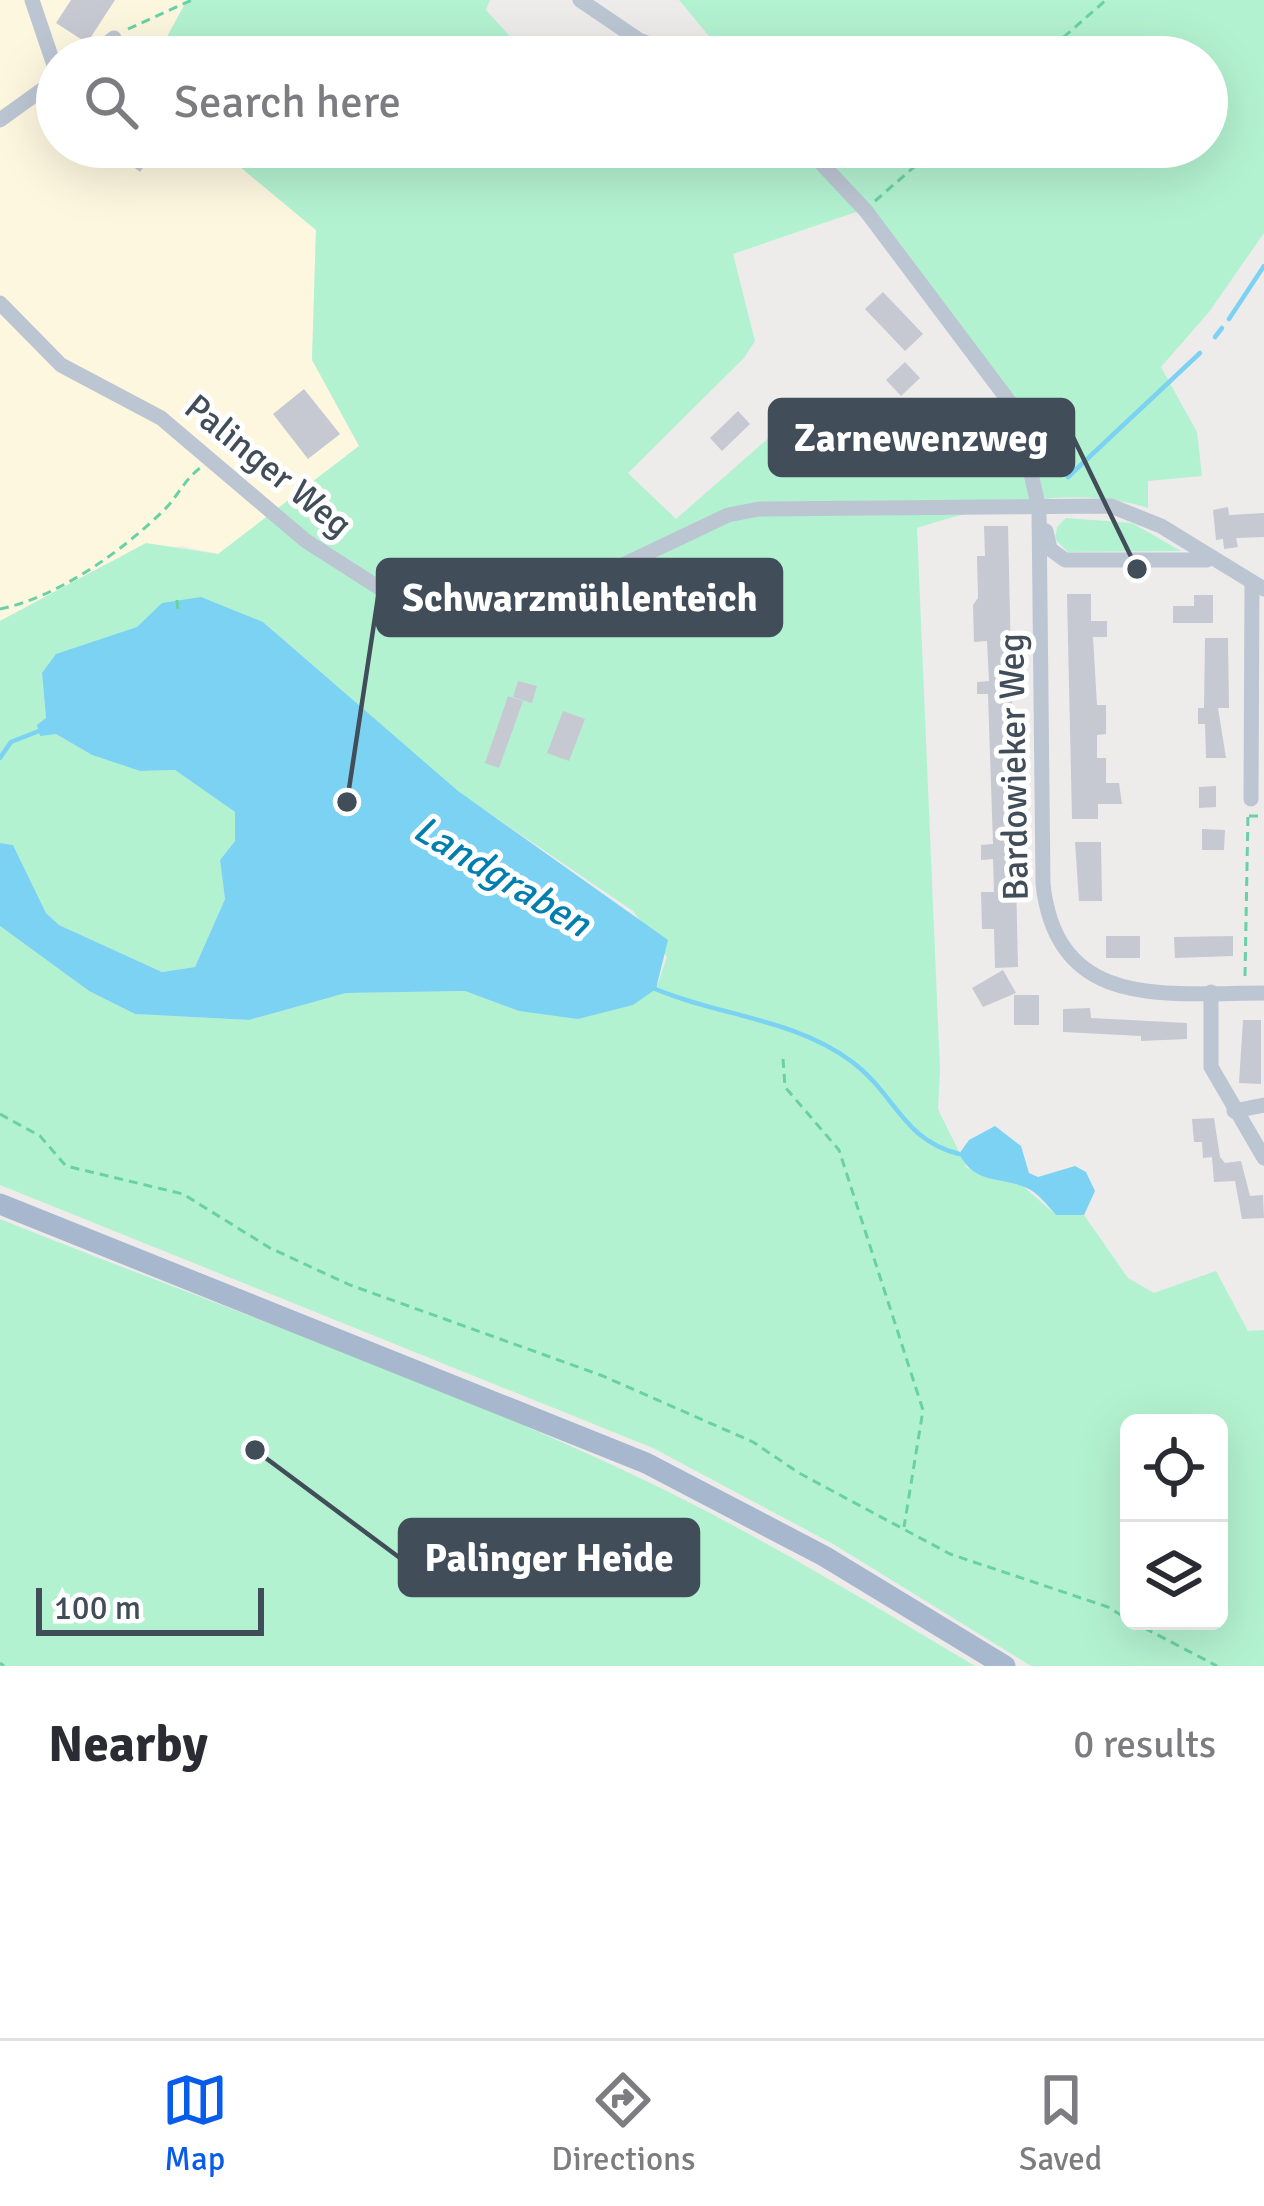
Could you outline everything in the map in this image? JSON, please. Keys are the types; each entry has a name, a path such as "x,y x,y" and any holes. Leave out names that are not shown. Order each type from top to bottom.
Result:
{"main road":[{"path":"0,1204 646,1463 824,1556 1005,1666"}],"street":[{"path":"32,0 44,36"},
{"path":"580,0 633,36"},
{"path":"0,120 36,92"},
{"name":"Bardowieker Weg","path":"826,168 866,211 983,359 1017,412 1039,509 1042,884 1051,929 1071,960 1096,979 1125,988 1264,992"},
{"name":"Palinger Weg","path":"0,303 61,365 132,398 306,541 431,621 461,627 505,621 728,515 759,508 1111,506 1135,513 1258,586"},
{"path":"1072,506 1054,514 1046,530 1050,549 1065,560 1210,560"},
{"path":"1249,807 1258,586"},
{"path":"1211,992 1211,1067 1264,1158"},
{"path":"1234,1111 1264,1105"}],"path":[{"path":"118,36 192,0"},
{"path":"1065,36 1106,0"},
{"path":"866,211 914,168"},
{"path":"0,609 32,601 100,562 150,524 189,476 211,464"},
{"path":"177,600 178,613"},
{"path":"1245,993 1249,807 1264,816"},
{"path":"783,1059 784,1087 839,1150 922,1410 903,1529"},
{"path":"0,1114 40,1136 66,1166 183,1194 270,1248 350,1285 603,1376 753,1442 950,1554 1120,1614"},
{"path":"1149,1630 1217,1666"}],"shaded area":[{"path":"0,0 187,0 167,36 36,36 36,168 241,168 316,230 312,359 359,446 218,554 182,546 106,564 0,621"}],"green space":[{"path":"187,0 490,0 486,10 510,36 167,36"},
{"path":"679,0 1264,0 1264,233 1209,312 1161,367 1197,432 1202,476 1148,481 1148,508 1091,498 1032,500 917,528 938,1109 967,1168 1024,1187 1056,1215 1084,1215 1128,1278 1154,1293 1216,1271 1248,1331 1264,1330 1264,1666 1031,1666 833,1544 653,1448 0,1185 0,926 89,991 135,1014 249,1020 346,993 465,991 519,1011 656,989 667,957 633,911 458,792 263,622 235,616 178,618 121,635 42,673 46,719 56,734 92,755 140,771 175,770 235,812 235,841 220,860 225,899 195,967 162,972 59,925 46,913 13,845 0,843 0,621 146,543 218,554 359,446 312,360 316,230 241,168 1228,168 1228,36 709,36","holes":["868,208 1011,397 879,433 822,423 780,428 676,519 628,473 744,358 755,341 733,254"]},
{"path":"1066,518 1132,523 1181,551 1068,552 1055,539 1057,527"},
{"path":"0,1219 404,1376 642,1479 811,1569 975,1666 0,1666"}],"water":[{"path":"201,597 263,622 458,791 668,940 656,989 633,1005 578,1019 519,1011 465,991 346,993 249,1020 135,1014 89,991 0,926 0,843 13,845 46,913 59,925 162,972 195,967 225,899 220,860 235,841 235,812 175,770 140,771 92,755 56,734 40,736 37,725 46,718 42,673 56,654 137,627 162,603"},
{"path":"995,1126 1021,1146 1029,1173 1038,1177 1075,1166 1086,1172 1095,1191 1084,1215 1056,1215 1031,1190 981,1175 966,1164 959,1154 969,1140"}],"building":[{"path":"71,0 115,0 92,36 76,36 56,23"},
{"path":"883,292 923,334 905,351 865,309"},
{"path":"905,362 920,378 901,396 886,380"},
{"path":"304,389 340,434 308,459 273,414"},
{"path":"738,411 750,424 722,451 710,438"},
{"path":"1228,507 1229,515 1264,513 1264,537 1236,538 1238,547 1224,549 1223,539 1216,540 1213,510"},
{"path":"984,526 1008,526 1018,967 995,968 994,929 982,929 981,892 994,892 993,859 981,860 981,845 993,844 988,694 977,694 977,682 989,681 987,641 974,642 977,556 985,556"},
{"path":"1067,594 1091,594 1091,621 1107,621 1107,637 1093,637 1097,705 1106,705 1106,734 1097,735 1097,758 1106,758 1106,783 1119,783 1122,804 1098,804 1098,819 1072,819"},
{"path":"1194,595 1213,595 1213,623 1173,623 1173,606 1194,606"},
{"path":"1205,638 1228,638 1229,708 1218,708 1226,758 1206,758 1205,724 1198,724 1198,708 1204,708"},
{"path":"518,681 537,686 532,703 513,697"},
{"path":"508,696 523,701 499,768 485,763"},
{"path":"563,711 585,719 569,761 547,753"},
{"path":"1216,786 1216,807 1199,808 1199,787"},
{"path":"1202,829 1225,830 1224,850 1202,850"},
{"path":"1075,842 1101,842 1102,901 1079,901"},
{"path":"1106,936 1140,936 1140,958 1106,958"},
{"path":"1233,936 1233,956 1175,958 1174,937"},
{"path":"1003,970 1016,993 983,1007 972,988"},
{"path":"1014,995 1039,995 1039,1025 1014,1025"},
{"path":"1090,1008 1091,1018 1187,1023 1187,1039 1141,1041 1141,1036 1063,1032 1063,1009"},
{"path":"1243,1020 1261,1020 1261,1084 1239,1083"},
{"path":"1214,1118 1220,1157 1225,1163 1241,1161 1250,1196 1263,1195 1264,1218 1242,1219 1235,1181 1214,1182 1212,1157 1203,1158 1202,1142 1194,1142 1192,1119"}],"waterway":[{"path":"1229,319 1264,266"},
{"path":"1215,337 1222,328"},
{"path":"1068,477 1200,353"},
{"name":"Landgraben","path":"0,758 11,742 44,729"},
{"name":"Landgraben","path":"653,988 780,1026 829,1047 866,1074 924,1138 959,1154"}],"place":[{"name":"Zarnewenzweg","path":"1137,569"},
{"name":"Schwarzmühlenteich","path":"347,802"},
{"name":"Palinger Heide","path":"255,1450"}]}
